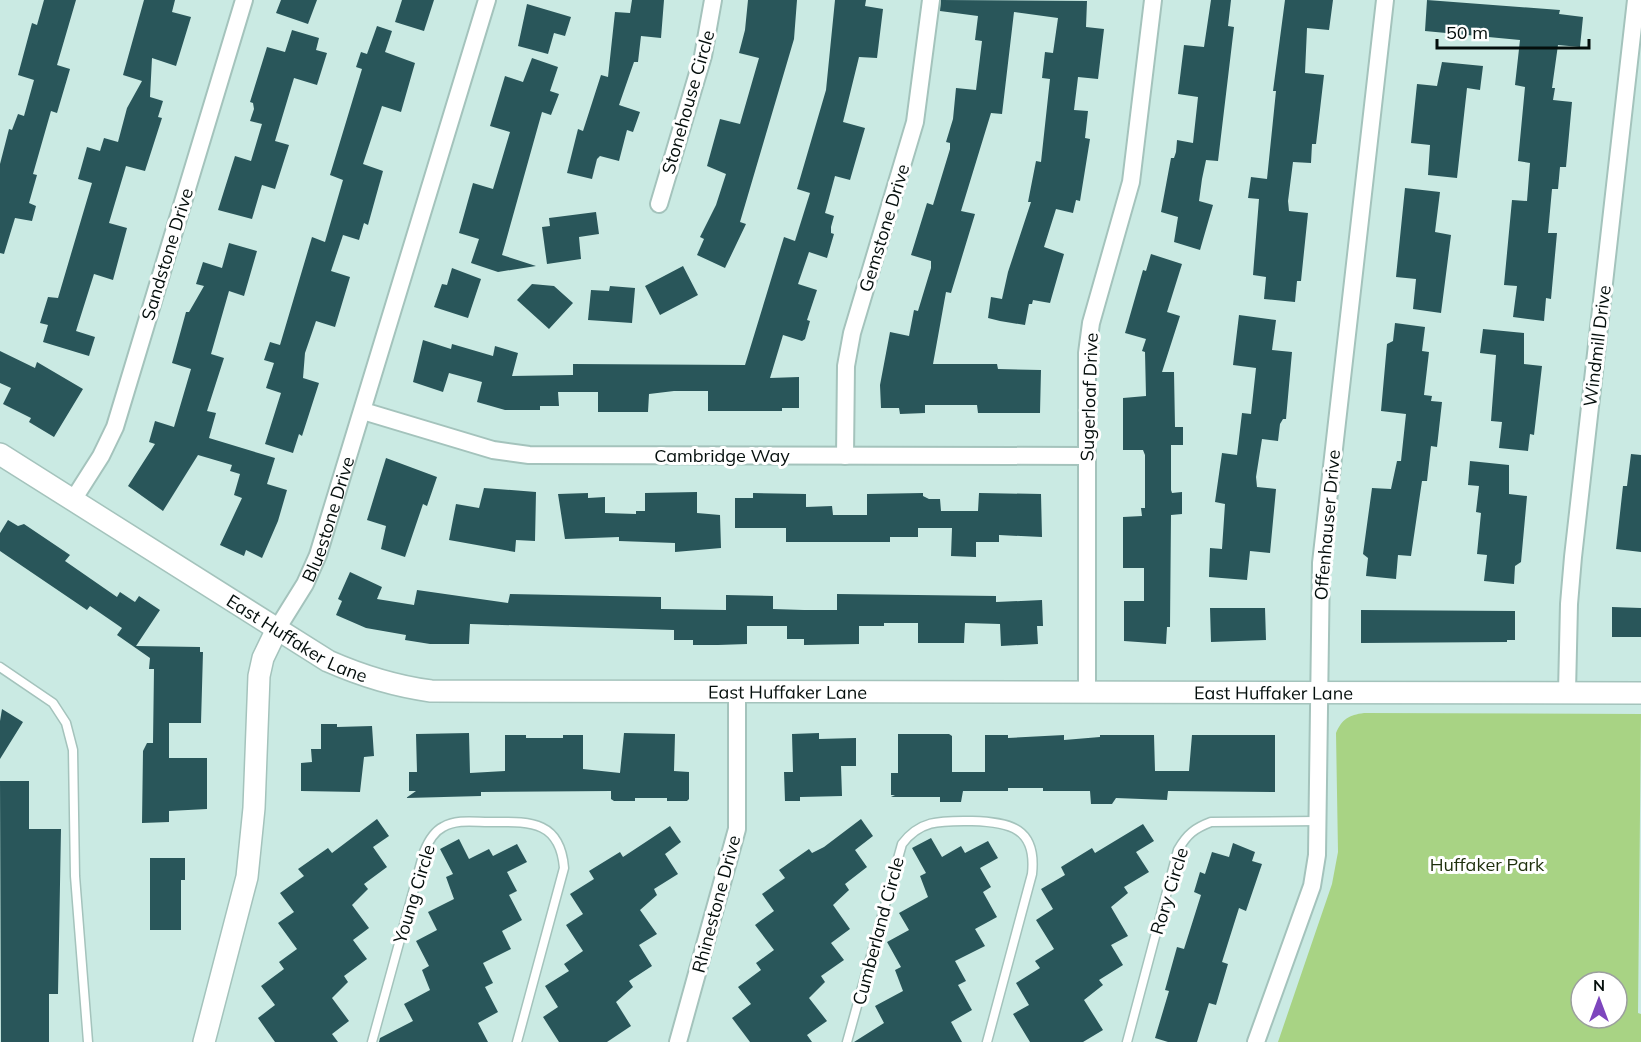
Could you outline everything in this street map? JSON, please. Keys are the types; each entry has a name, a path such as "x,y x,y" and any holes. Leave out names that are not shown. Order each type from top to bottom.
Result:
{"street":[{"name":"Sandstone Drive","path":"73,500 115,427 244,0"},
{"name":"Bluestone Drive","path":"204,1042 248,877 254,808 258,685 263,658 277,629 305,584 318,555 487,0"},
{"name":"Stonehouse Circle","path":"659,204 704,56 712,0"},
{"name":"Gemstone Drive","path":"845,456 846,366 852,333 915,122 931,0"},
{"name":"Sugerloaf Drive","path":"1087,692 1088,353 1091,323 1131,182 1153,0"},
{"name":"Offenhauser Drive","path":"1256,1042 1312,886 1317,855 1321,563 1385,0"},
{"name":"Windmill Drive","path":"1568,692 1569,604 1573,557 1636,0"},
{"name":"Cambridge Way","path":"363,411 493,450 529,455 1087,456"},
{"name":"East Huffaker Lane","path":"0,454 328,661 360,675 395,686 431,691 1641,693"},
{"name":"Rhinestone Drive","path":"678,1042 737,829 737,692"}],"lane":[{"path":"0,667 53,703 66,723 73,750 75,876 88,1042"},
{"name":"Cumberland Circle","path":"847,1042 902,844 911,832 923,824 938,821 1000,821 1024,836 1031,848 1032,874 987,1042"},
{"name":"Rory Circle","path":"1127,1042 1178,850 1185,837 1197,827 1211,822 1318,821"},
{"name":"Young Circle","path":"372,1042 424,852 430,838 442,827 455,822 530,822 544,828 556,838 563,852 564,868 517,1042"}],"green space":[{"name":"Huffaker Park","path":"1364,713 1641,714 1638,1013 1641,1014 1641,1042 1278,1042 1332,884 1338,852 1336,733 1341,724 1350,717"}],"building":[{"path":"44,0 76,0 57,65 70,69 57,113 51,111 33,174 37,175 29,203 36,206 32,221 15,218 4,254 0,253 0,164 9,129 12,130 18,114 24,116 34,80 18,75 32,23 37,25"},
{"path":"144,0 175,0 172,12 191,17 176,66 152,58 150,97 163,101 158,117 162,118 145,171 126,166 109,223 127,228 113,280 94,274 76,331 95,337 89,356 43,342 48,325 40,323 48,297 58,298 92,183 78,179 87,147 100,151 104,138 118,142 127,108 142,81 123,75"},
{"path":"281,0 317,0 308,24 276,13"},
{"path":"402,0 434,0 424,31 395,22"},
{"path":"632,0 664,0 661,38 641,36 638,62 634,62 619,105 640,112 633,132 627,130 619,161 600,156 597,159 592,179 567,173 578,129 583,131 601,75 608,77 615,12 630,13"},
{"path":"748,0 797,0 794,39 740,222 746,224 725,268 697,255 704,239 700,237 716,205 726,174 707,166 720,119 740,124 759,58 739,53 745,30"},
{"path":"835,0 866,0 865,6 883,9 877,58 859,57 843,122 865,128 850,180 835,176 825,213 834,216 831,233 834,234 827,258 809,252 798,284 817,290 807,320 810,321 805,339 802,341 783,335 770,378 799,377 799,408 782,408 782,411 708,411 708,391 674,391 649,394 648,412 598,412 598,392 558,392 559,406 540,406 540,410 505,410 477,402 482,382 449,373 443,392 413,382 423,340 451,349 452,344 493,356 495,346 518,353 512,376 573,375 573,364 745,365 784,237 795,241 810,193 797,189 826,90"},
{"path":"941,0 1087,1 1086,27 1104,29 1098,79 1078,77 1074,110 1088,111 1085,138 1090,139 1080,201 1076,200 1073,213 1056,209 1044,247 1064,254 1050,303 1033,300 1032,304 1029,304 1025,325 1000,321 988,318 991,297 1002,299 1008,272 1031,202 1028,202 1036,161 1041,162 1050,79 1042,78 1045,52 1053,53 1058,18 1014,12 1002,114 991,113 961,211 975,214 951,293 946,292 933,364 997,364 998,369 1041,370 1040,413 978,413 977,405 925,405 925,413 900,414 899,408 881,408 880,385 890,332 909,336 914,310 918,311 931,268 931,261 911,255 927,203 933,205 950,149 950,143 946,142 953,119 956,88 976,90 982,41 975,40 978,16 940,11"},
{"path":"1211,0 1231,0 1228,26 1234,27 1218,161 1206,160 1202,179 1199,201 1213,205 1200,250 1174,242 1178,217 1161,212 1171,158 1174,158 1176,152 1177,140 1193,143 1198,97 1178,94 1184,45 1204,47"},
{"path":"1285,0 1333,0 1329,30 1307,28 1305,73 1324,75 1316,144 1312,144 1311,163 1293,162 1288,201 1289,211 1308,213 1301,281 1297,281 1295,302 1264,299 1266,277 1253,275 1259,199 1248,198 1251,177 1267,179 1276,91 1273,91"},
{"path":"1427,0 1560,10 1559,14 1583,17 1580,47 1558,45 1552,88 1555,88 1553,100 1572,102 1566,167 1560,167 1558,189 1552,189 1548,233 1557,233 1551,299 1546,298 1544,321 1513,317 1517,286 1504,285 1512,200 1527,201 1530,163 1518,161 1525,87 1515,85 1520,40 1425,31"},
{"path":"527,4 571,17 565,36 554,33 548,54 518,46"},
{"path":"377,26 392,31 385,52 415,63 401,112 382,106 363,164 383,171 368,225 364,223 359,240 343,235 331,271 350,277 335,327 316,321 305,353 303,378 319,383 302,436 299,434 293,453 265,444 281,393 266,388 274,363 264,360 270,342 280,345 312,237 325,242 343,180 330,175 362,69 356,67 361,52 367,54"},
{"path":"292,30 319,38 316,50 327,53 317,85 294,78 275,141 289,145 275,189 262,185 252,219 218,210 235,156 251,161 262,124 250,121 254,109 253,103 250,102 267,47 285,52"},
{"path":"532,58 558,67 550,91 559,94 551,115 542,112 502,255 536,266 498,272 471,263 479,239 459,233 473,183 493,189 510,132 490,126 505,76 523,82"},
{"path":"1442,62 1483,66 1480,90 1467,88 1457,178 1428,175 1430,145 1411,143 1417,84 1437,86"},
{"path":"1405,188 1440,192 1435,232 1451,235 1441,313 1413,309 1416,279 1396,277"},
{"path":"596,212 599,234 579,237 581,259 547,264 542,227 550,226 549,218"},
{"path":"229,243 257,251 244,296 229,291 211,354 224,358 207,411 216,413 209,438 275,458 267,484 287,490 278,521 262,558 246,550 244,556 220,545 242,498 234,495 240,474 230,471 232,465 198,455 163,511 128,486 155,444 149,442 155,421 174,427 191,369 172,363 186,312 189,312 204,286 196,284 203,262 222,268"},
{"path":"1151,254 1182,264 1167,312 1180,316 1162,372 1174,372 1175,427 1183,427 1183,445 1171,445 1171,490 1172,493 1182,492 1182,514 1171,515 1170,627 1167,627 1166,644 1124,641 1124,601 1144,601 1144,568 1123,568 1123,517 1142,516 1141,508 1145,508 1145,455 1143,450 1123,450 1123,398 1146,396 1145,352 1142,351 1146,339 1125,333 1143,270 1146,271"},
{"path":"683,266 698,295 660,315 645,286"},
{"path":"452,268 481,279 468,318 434,307 442,284 447,285"},
{"path":"532,284 554,286 573,303 549,329 517,300"},
{"path":"610,286 635,288 632,323 588,320 591,290 609,291"},
{"path":"1239,315 1276,320 1272,350 1292,352 1286,419 1283,419 1280,424 1278,441 1262,439 1256,477 1257,487 1276,489 1270,553 1250,551 1247,580 1209,577 1210,548 1222,549 1225,504 1215,502 1222,453 1237,455 1242,413 1251,414 1256,368 1233,365"},
{"path":"1395,323 1425,327 1422,351 1429,352 1424,395 1432,396 1431,401 1442,402 1437,447 1431,446 1427,481 1422,481 1411,556 1398,555 1396,579 1366,576 1368,558 1363,554 1372,488 1391,489 1397,461 1401,461 1406,414 1381,411 1387,344 1393,341"},
{"path":"1483,329 1524,333 1524,364 1542,366 1534,435 1530,434 1528,451 1499,448 1502,422 1491,421 1496,355 1480,353"},
{"path":"0,351 35,368 37,362 83,389 54,437 29,422 31,418 3,404 11,388 0,383"},
{"path":"1631,454 1641,455 1641,552 1616,549 1623,486 1627,486"},
{"path":"386,458 437,477 427,506 423,504 405,557 381,549 386,526 367,520"},
{"path":"1470,461 1509,465 1509,494 1527,496 1521,562 1515,566 1514,584 1484,581 1487,555 1477,554 1481,513 1476,512 1479,486 1468,485"},
{"path":"484,488 536,492 535,541 516,540 515,552 449,540 456,504 479,508"},
{"path":"697,492 697,513 720,515 721,548 675,552 675,543 619,541 619,537 565,539 558,494 588,493 588,498 605,497 605,513 636,514 636,511 645,511 645,493"},
{"path":"753,493 806,494 806,507 832,506 833,515 867,515 867,494 923,493 923,496 929,499 940,499 941,511 978,511 979,493 1041,494 1042,537 999,535 999,542 976,542 976,557 951,556 952,528 918,528 918,537 890,537 890,542 786,542 786,528 735,528 735,498 753,498"},
{"path":"8,520 18,526 24,524 70,555 65,561 117,597 120,592 135,602 139,596 160,610 136,646 200,647 200,652 203,652 201,723 169,723 169,758 207,758 207,809 169,811 169,822 142,823 143,751 147,743 153,743 154,669 149,669 150,658 117,635 122,628 90,606 87,610 0,551 0,533"},
{"path":"350,572 382,587 377,599 414,605 417,590 508,603 510,594 661,597 661,609 726,610 726,595 773,596 773,609 804,610 837,610 837,594 996,596 996,602 1042,600 1043,626 1037,626 1038,644 1001,646 1000,624 965,623 964,643 918,643 918,623 884,623 884,626 859,626 859,644 804,645 804,639 787,639 787,626 747,626 747,644 693,645 693,640 674,640 674,630 470,624 469,644 430,644 405,640 406,635 366,628 336,615 342,601 338,599"},
{"path":"1612,607 1641,608 1641,637 1612,637"},
{"path":"1210,608 1265,608 1266,640 1211,642"},
{"path":"1361,610 1515,611 1515,640 1507,640 1507,642 1361,643"},
{"path":"2,709 23,722 0,759 0,721"},
{"path":"321,724 337,724 337,727 372,726 374,756 364,757 360,792 301,791 301,763 312,762 311,749 321,749"},
{"path":"469,733 470,773 505,771 505,735 526,735 526,738 563,738 563,735 583,735 583,769 620,773 624,733 675,734 674,771 689,772 689,799 687,801 667,801 667,798 635,798 635,801 614,801 611,799 611,791 481,792 481,796 406,798 416,791 409,791 409,772 417,772 416,734"},
{"path":"819,733 819,739 856,738 856,766 841,766 842,796 800,797 800,801 785,801 784,772 793,772 792,734"},
{"path":"898,734 949,734 952,736 952,772 985,772 985,735 1008,735 1008,738 1064,735 1064,740 1100,737 1100,735 1154,735 1155,771 1189,771 1192,735 1275,735 1275,792 1168,791 1167,800 1116,798 1112,804 1091,804 1090,791 1043,791 1043,788 963,791 961,802 940,802 940,797 891,797 895,795 891,795 891,773 898,773"},
{"path":"0,781 29,781 29,829 61,829 58,994 49,994 49,1042 1,1042"},
{"path":"377,819 389,836 373,847 387,867 364,884 368,889 352,905 369,928 353,940 367,959 344,976 348,982 332,998 349,1021 332,1034 338,1042 275,1042 258,1018 275,1005 261,986 284,969 279,962 297,949 278,923 294,912 280,893 304,876 298,869 328,848 332,853"},
{"path":"861,819 873,836 855,850 867,867 845,884 849,890 833,905 850,929 831,943 844,960 821,976 825,982 809,998 827,1021 807,1035 812,1042 750,1042 732,1018 751,1004 738,987 761,970 756,963 774,950 755,925 774,911 762,894 785,878 779,870 809,849 812,853 824,847"},
{"path":"1143,824 1154,841 1136,852 1149,872 1124,887 1128,893 1111,907 1128,936 1111,945 1123,965 1099,980 1103,985 1084,1000 1103,1030 1083,1042 1030,1042 1013,1014 1029,1005 1016,983 1040,968 1035,961 1054,949 1036,920 1053,909 1041,889 1065,875 1061,867 1092,848 1095,853"},
{"path":"670,826 681,842 665,854 678,874 654,889 657,895 640,910 657,934 639,945 652,966 629,981 633,987 616,1002 631,1026 607,1042 559,1042 543,1017 558,1007 545,986 569,971 564,964 583,951 566,925 583,914 570,894 594,879 589,871 620,852 623,857"},
{"path":"931,838 942,857 961,846 965,853 988,841 998,858 980,868 991,887 983,892 997,917 975,929 985,946 955,961 966,981 958,985 972,1010 951,1022 962,1042 854,1042 884,1023 875,1006 903,991 895,970 901,967 887,942 909,930 899,913 928,897 920,876 926,873 912,848"},
{"path":"459,839 469,859 489,849 493,856 517,844 527,862 507,872 517,891 509,895 522,920 502,931 511,949 483,963 493,983 485,987 498,1012 478,1023 488,1042 379,1042 380,1038 413,1021 404,1004 430,990 422,970 429,966 416,941 437,930 428,912 454,899 446,877 453,874 440,849"},
{"path":"1233,843 1255,852 1252,861 1262,864 1246,911 1239,908 1222,962 1228,964 1216,1005 1209,1003 1197,1042 1168,1042 1155,1038 1169,991 1165,990 1177,947 1184,949 1201,895 1194,892 1200,872 1205,874 1212,852 1229,857"},
{"path":"150,858 185,858 185,880 181,880 181,930 150,930"}]}
